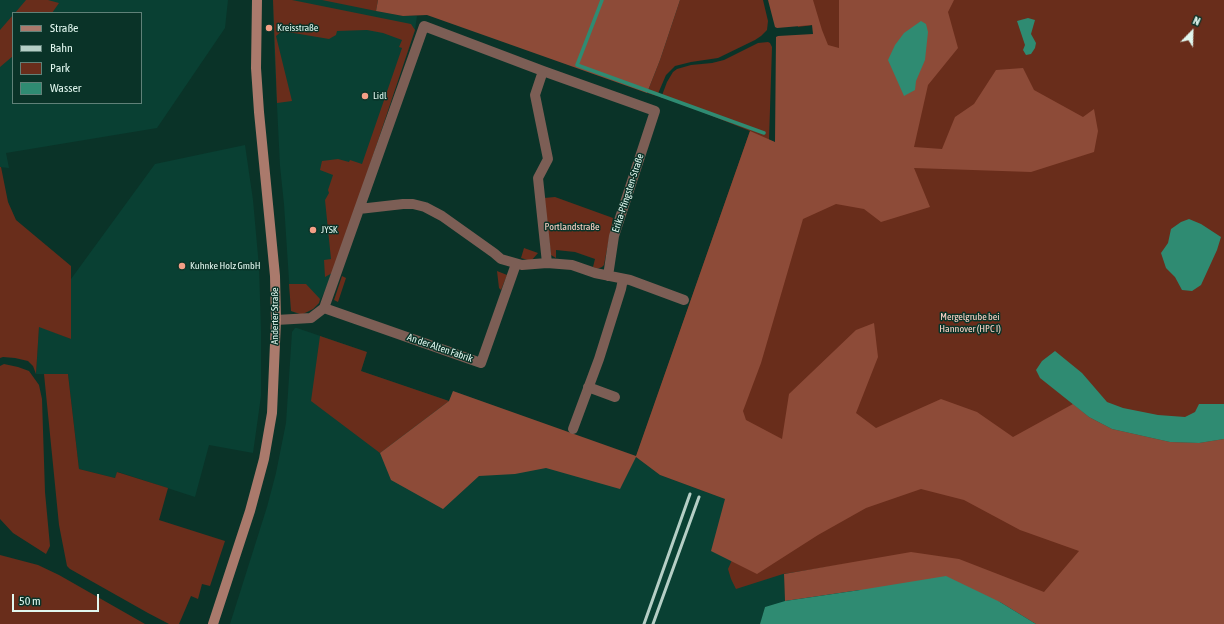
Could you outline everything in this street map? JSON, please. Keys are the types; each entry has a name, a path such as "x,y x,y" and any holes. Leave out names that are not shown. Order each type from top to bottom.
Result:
{"main road":[{"name":"Anderter Straße","path":"212,624 248,520 266,450 272,413 276,320 275,276 259,112 256,60 257,0"}],"street":[{"path":"276,320 311,318 324,308 424,26 543,71 535,95 548,159 538,178 547,263"},
{"name":"Erika-Pfingsten-Straße","path":"543,71 655,111 614,236 608,276"},
{"path":"359,209 403,204 413,204 425,207 442,216 501,259 522,265 547,263 572,265 623,279 684,300"},
{"name":"An der Alten Fabrik","path":"324,308 481,363 516,264"},
{"path":"573,429 599,359 623,279"},
{"path":"588,387 615,397"}],"shaded area":[{"path":"0,0 228,0 225,28 157,128 6,153 9,168 0,167"},
{"path":"273,0 378,0 376,11 403,16 417,16 415,30 334,272 319,303 308,312 296,313 291,311 280,166"},
{"path":"378,0 680,0 660,60 647,93 427,15 403,16 376,11"},
{"path":"768,0 813,0 828,45 839,48 839,0 954,0 948,12 958,48 928,85 914,147 942,149 955,117 974,104 996,70 1023,68 1034,90 1083,117 1094,109 1098,131 1094,152 1031,172 914,168 930,207 881,222 864,209 836,204 803,219 761,363 743,411 746,420 782,439 789,394 856,330 874,323 878,357 856,413 876,428 941,399 977,412 1013,437 1073,404 1089,417 1112,429 1170,442 1199,443 1224,439 1224,624 1036,624 1000,602 860,590 785,601 784,574 911,552 959,559 1044,592 1079,551 1020,530 964,500 921,489 866,508 818,535 757,574 711,551 725,499 660,475 636,457 620,489 546,468 515,474 479,476 443,509 391,480 380,453 449,401 453,391 636,456 750,131 775,142 776,37 813,34 812,25 775,27"},
{"path":"245,145 253,200 259,267 261,331 261,396 253,453 209,445 195,497 118,472 115,478 79,469 68,374 36,374 39,326 71,339 71,279 155,164"},
{"path":"295,328 367,352 361,371 449,401 453,391 636,457 660,475 725,499 757,574 784,574 785,601 765,607 760,624 230,624 267,507 276,473 286,423 292,332"}],"green space":[{"path":"26,0 48,0 59,3 53,12 16,12"},
{"path":"273,0 292,0 411,24 415,30 334,272 325,277 324,260 331,259 325,200 329,193 328,190 333,175 320,170 322,161 338,159 349,162 350,160 362,164 402,48 399,47 402,40 383,33 367,30 337,31 336,35 329,39 282,31 276,36 292,101 277,103"},
{"path":"322,0 378,0 376,11"},
{"path":"680,0 763,0 768,21 767,30 755,40 718,58 675,66 666,75 657,96 647,93 660,60"},
{"name":"Mergelgrube bei Hannover (HPC I)","path":"794,0 1224,0 1224,624 1036,624 1000,602 946,576 860,590 853,563 783,574 736,589 728,569 740,542 735,496 636,457 750,131 667,98 661,98 667,82 673,72 677,69 691,65 724,60 758,43 768,42 772,47 769,140 786,146 813,34 813,25 798,27"},
{"path":"12,16 12,57 0,67 0,30"},
{"path":"0,167 8,202 16,220 71,266 71,339 39,327 36,374 33,366 28,361 15,358 0,358"},
{"name":"Portlandstraße","path":"555,197 613,218 604,265 602,267 597,269 593,267 595,259 575,252 556,250 556,258 551,255 544,198"},
{"path":"524,248 538,253 531,261 521,258"},
{"path":"497,271 507,275 501,290 499,288"},
{"path":"342,276 346,278 338,302 334,300"},
{"path":"289,284 306,284 320,299 319,303 313,309 303,314 291,311"},
{"path":"320,336 367,352 361,371 449,401 380,453 311,401"},
{"path":"4,364 29,371 39,385 42,399 45,492 50,546 46,554 13,533 0,519 0,366"},
{"path":"44,374 68,374 79,469 115,478 117,472 168,488 159,520 225,541 210,586 202,584 198,599 191,596 179,624 169,624 67,566 59,525"},
{"path":"0,555 38,565 59,575 145,624 0,624"}],"water":[{"path":"1028,18 1035,20 1031,34 1036,43 1031,54 1026,55 1023,50 1025,45 1017,21"},
{"path":"921,21 926,24 928,32 925,60 916,81 915,90 904,96 888,60 895,45 904,33"},
{"path":"1189,219 1201,224 1221,237 1217,250 1201,285 1192,291 1182,290 1175,277 1166,268 1161,253 1168,243 1171,229 1181,222"},
{"path":"1055,351 1082,373 1107,402 1123,408 1158,415 1185,417 1195,412 1199,404 1224,404 1224,439 1199,443 1170,442 1112,429 1089,417 1040,378 1036,370 1042,361"},
{"path":"946,576 1000,602 1036,624 760,624 765,607 785,601"}],"waterway":[{"path":"602,0 577,65 764,133"}],"railway":[{"path":"644,624 690,494"},
{"path":"653,624 699,497"}],"place":[{"name":"Kreisstraße","path":"269,28"},
{"name":"Lidl","path":"365,96"},
{"name":"JYSK","path":"313,230"},
{"name":"Kuhnke Holz GmbH","path":"182,266"}]}
